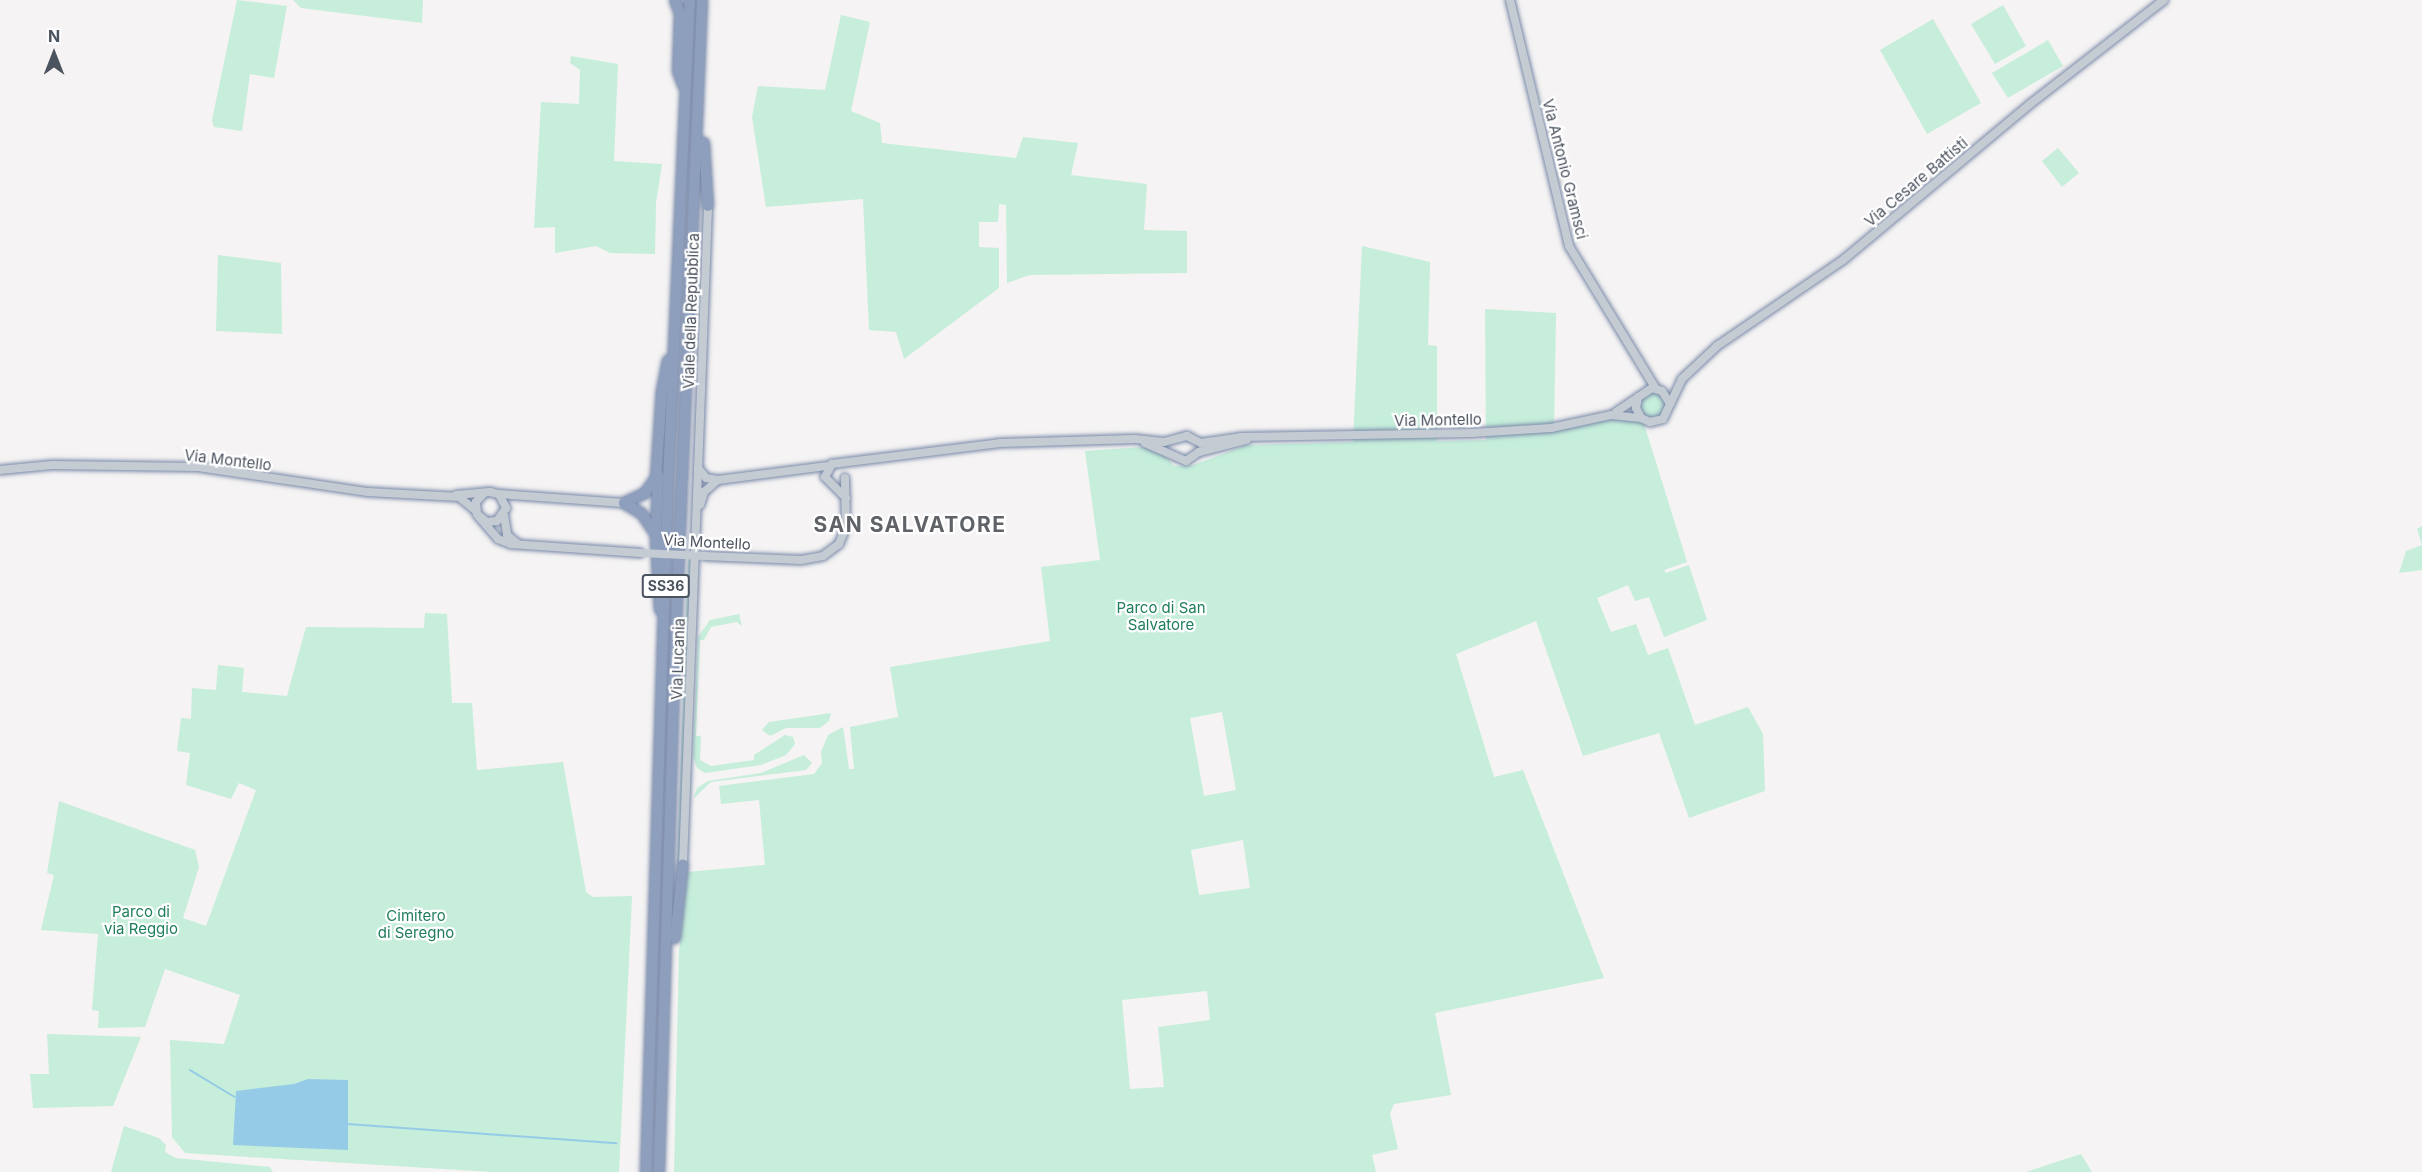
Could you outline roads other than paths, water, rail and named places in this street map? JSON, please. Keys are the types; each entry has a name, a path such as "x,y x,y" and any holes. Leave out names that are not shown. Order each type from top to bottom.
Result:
{"highway":[{"path":"675,0 680,14 678,71 685,90"},
{"name":"SS36","path":"646,1172 673,350 690,0"},
{"name":"SS36","path":"659,1172 675,652 702,0"},
{"path":"699,96 708,206"},
{"path":"665,635 659,601 656,534 662,391 673,350"},
{"path":"624,503 645,493 658,469"},
{"path":"624,503 642,514 656,534"},
{"path":"664,1030 672,1000 683,864"}],"street":[{"name":"Via Antonio Gramsci","path":"1510,0 1569,246 1579,267 1650,374 1657,389"},
{"name":"Via Cesare Battisti","path":"1670,404 1682,379 1717,346 1844,260 2029,105 2164,0"},
{"name":"Viale della Repubblica","path":"700,418 708,206"},
{"path":"1647,389 1657,389 1666,394 1670,404 1668,412 1659,421 1641,418 1636,408 1638,397 1647,389 1650,374"},
{"name":"Via Cesare Battisti","path":"1657,389 1682,379"},
{"name":"Via Montello","path":"1611,415 1638,397"},
{"name":"Via Montello","path":"1194,440 1472,433 1551,428 1611,415 1641,418"},
{"name":"Via Lucania","path":"683,864 700,418"},
{"path":"698,468 706,478 718,480 1000,443 1135,439 1175,441 1182,436 1194,440 1196,454 1186,461 1135,439"},
{"name":"Via Montello","path":"1196,454 1264,437"},
{"path":"1174,456 1175,441"},
{"path":"834,484 859,461"},
{"name":"Via Montello","path":"0,470 52,465 198,467 360,491 452,496 484,493"},
{"path":"841,465 845,476"},
{"path":"825,475 828,466"},
{"path":"812,468 825,475 846,498"},
{"name":"Via Montello","path":"452,496 469,501 498,539 521,545 801,560 823,556 844,534 845,476"},
{"name":"Via Montello","path":"696,542 704,492 718,480"},
{"path":"524,498 492,522 477,514 476,502 484,493 524,498 624,503"},
{"path":"499,494 505,512 507,535 521,545"}],"water":[{"path":"308,1079 348,1080 348,1150 233,1145 236,1091 294,1084"}],"waterway":[{"path":"190,1070 235,1097"},
{"path":"348,1124 616,1143"}],"district":[{"name":"SAN SALVATORE","path":"910,525"}],"park label":[{"name":"Parco di San Salvatore","path":"1161,616"},
{"name":"Parco di via Reggio","path":"141,920"},
{"name":"Cimitero di Seregno","path":"416,924"}]}
